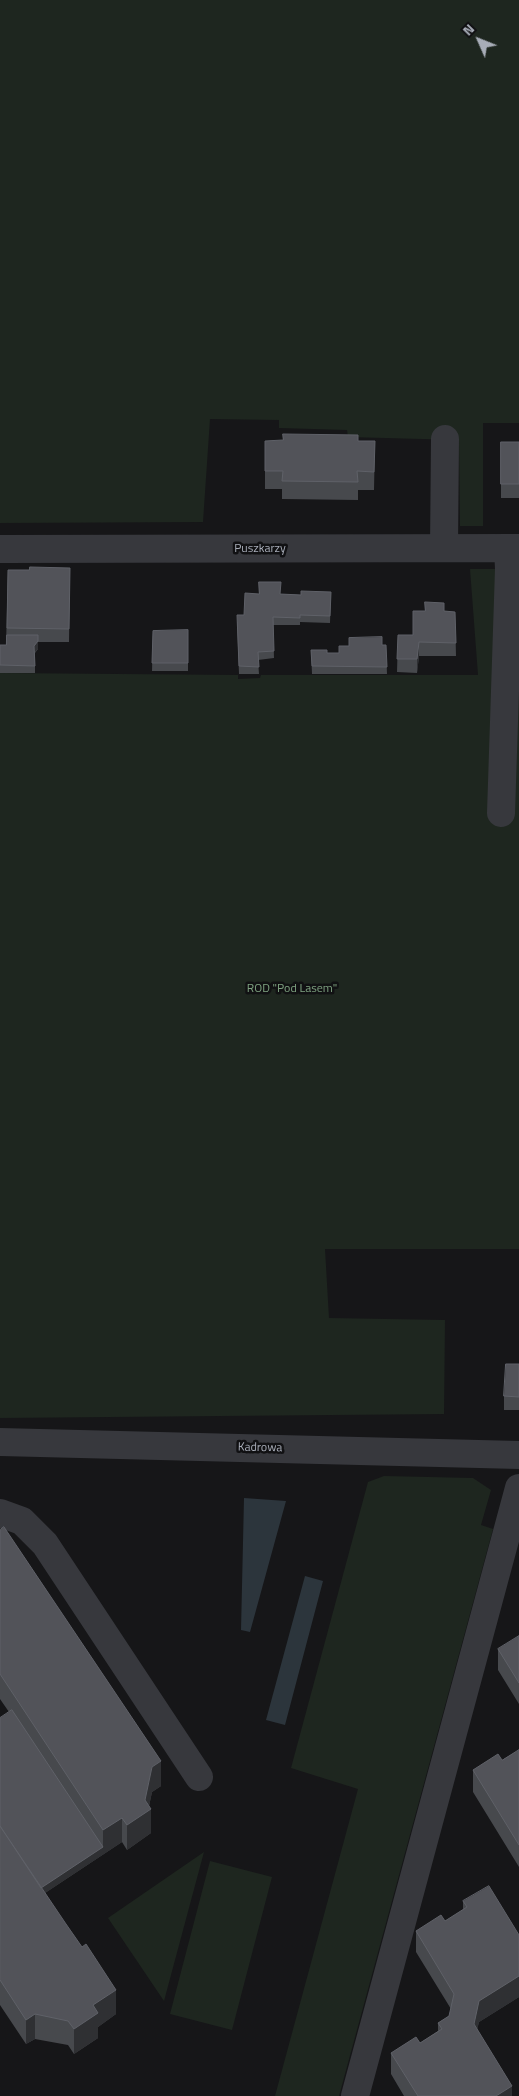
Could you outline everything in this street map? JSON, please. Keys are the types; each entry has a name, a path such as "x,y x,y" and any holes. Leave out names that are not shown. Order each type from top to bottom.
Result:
{"street":[{"path":"444,548 445,440"},
{"path":"501,813 509,569 513,548"},
{"name":"Puszkarzy","path":"0,549 513,548"},
{"name":"Kadrowa","path":"0,1442 519,1455"},
{"path":"355,2096 519,1488"},
{"path":"0,1513 22,1521 45,1544 199,1777"}],"green space":[{"path":"0,0 519,0 519,423 483,423 483,526 460,526 459,440 348,437 347,430 279,428 279,420 210,419 203,522 0,523"},
{"name":"ROD \"Pod Lasem\"","path":"470,569 519,569 519,1249 325,1249 329,1318 445,1320 444,1414 0,1418 0,673 238,675 238,679 260,678 261,675 478,675"},
{"path":"384,1476 473,1478 491,1490 481,1525 493,1529 339,2096 275,2096 358,1789 291,1768 368,1482"},
{"path":"204,1852 164,2001 108,1918"},
{"path":"210,1861 272,1877 232,2030 170,2014"}],"shaded area":[{"path":"244,1498 286,1501 250,1632 241,1630"},
{"path":"305,1576 323,1581 285,1725 266,1720"}],"building":[{"path":"283,434 358,435 358,441 375,441 374,472 357,471 358,482 282,481 283,471 265,471 265,441 283,440"},
{"path":"501,442 519,442 519,484 501,484"},
{"path":"30,567 70,568 69,629 7,628 8,570 29,570"},
{"path":"259,582 281,582 280,594 301,595 301,591 331,592 330,616 300,615 300,618 273,617 274,651 258,652 259,667 239,666 237,615 244,615 245,593 259,594"},
{"path":"425,602 444,603 444,611 455,612 456,643 419,642 417,659 397,659 398,635 413,635 413,611 425,611"},
{"path":"188,630 188,663 152,663 153,631"},
{"path":"7,635 38,635 38,641 34,646 35,666 0,665 0,645 6,645"},
{"path":"382,637 382,645 386,645 387,667 312,666 311,650 327,650 327,653 339,653 339,646 349,646 349,638"},
{"path":"506,1364 519,1364 519,1397 504,1396"},
{"path":"4,1527 161,1761 152,1767 145,1800 151,1809 127,1825 122,1818 103,1830 0,1674 0,1530"},
{"path":"519,1636 519,1683 498,1649"},
{"path":"12,1710 103,1847 41,1888 0,1826 0,1718"},
{"path":"519,1750 519,1845 473,1770 498,1754 502,1760"},
{"path":"0,1826 82,1947 86,1944 116,1990 93,2005 98,2013 74,2029 68,2021 35,2014 26,2020 0,1980"},
{"path":"489,1886 519,1935 519,1976 479,2001 474,2024 512,2086 496,2096 418,2096 391,2053 416,2037 420,2043 442,2029 438,2023 449,2016 454,1994 416,1931 441,1915 445,1921 467,1907 463,1901"}]}
